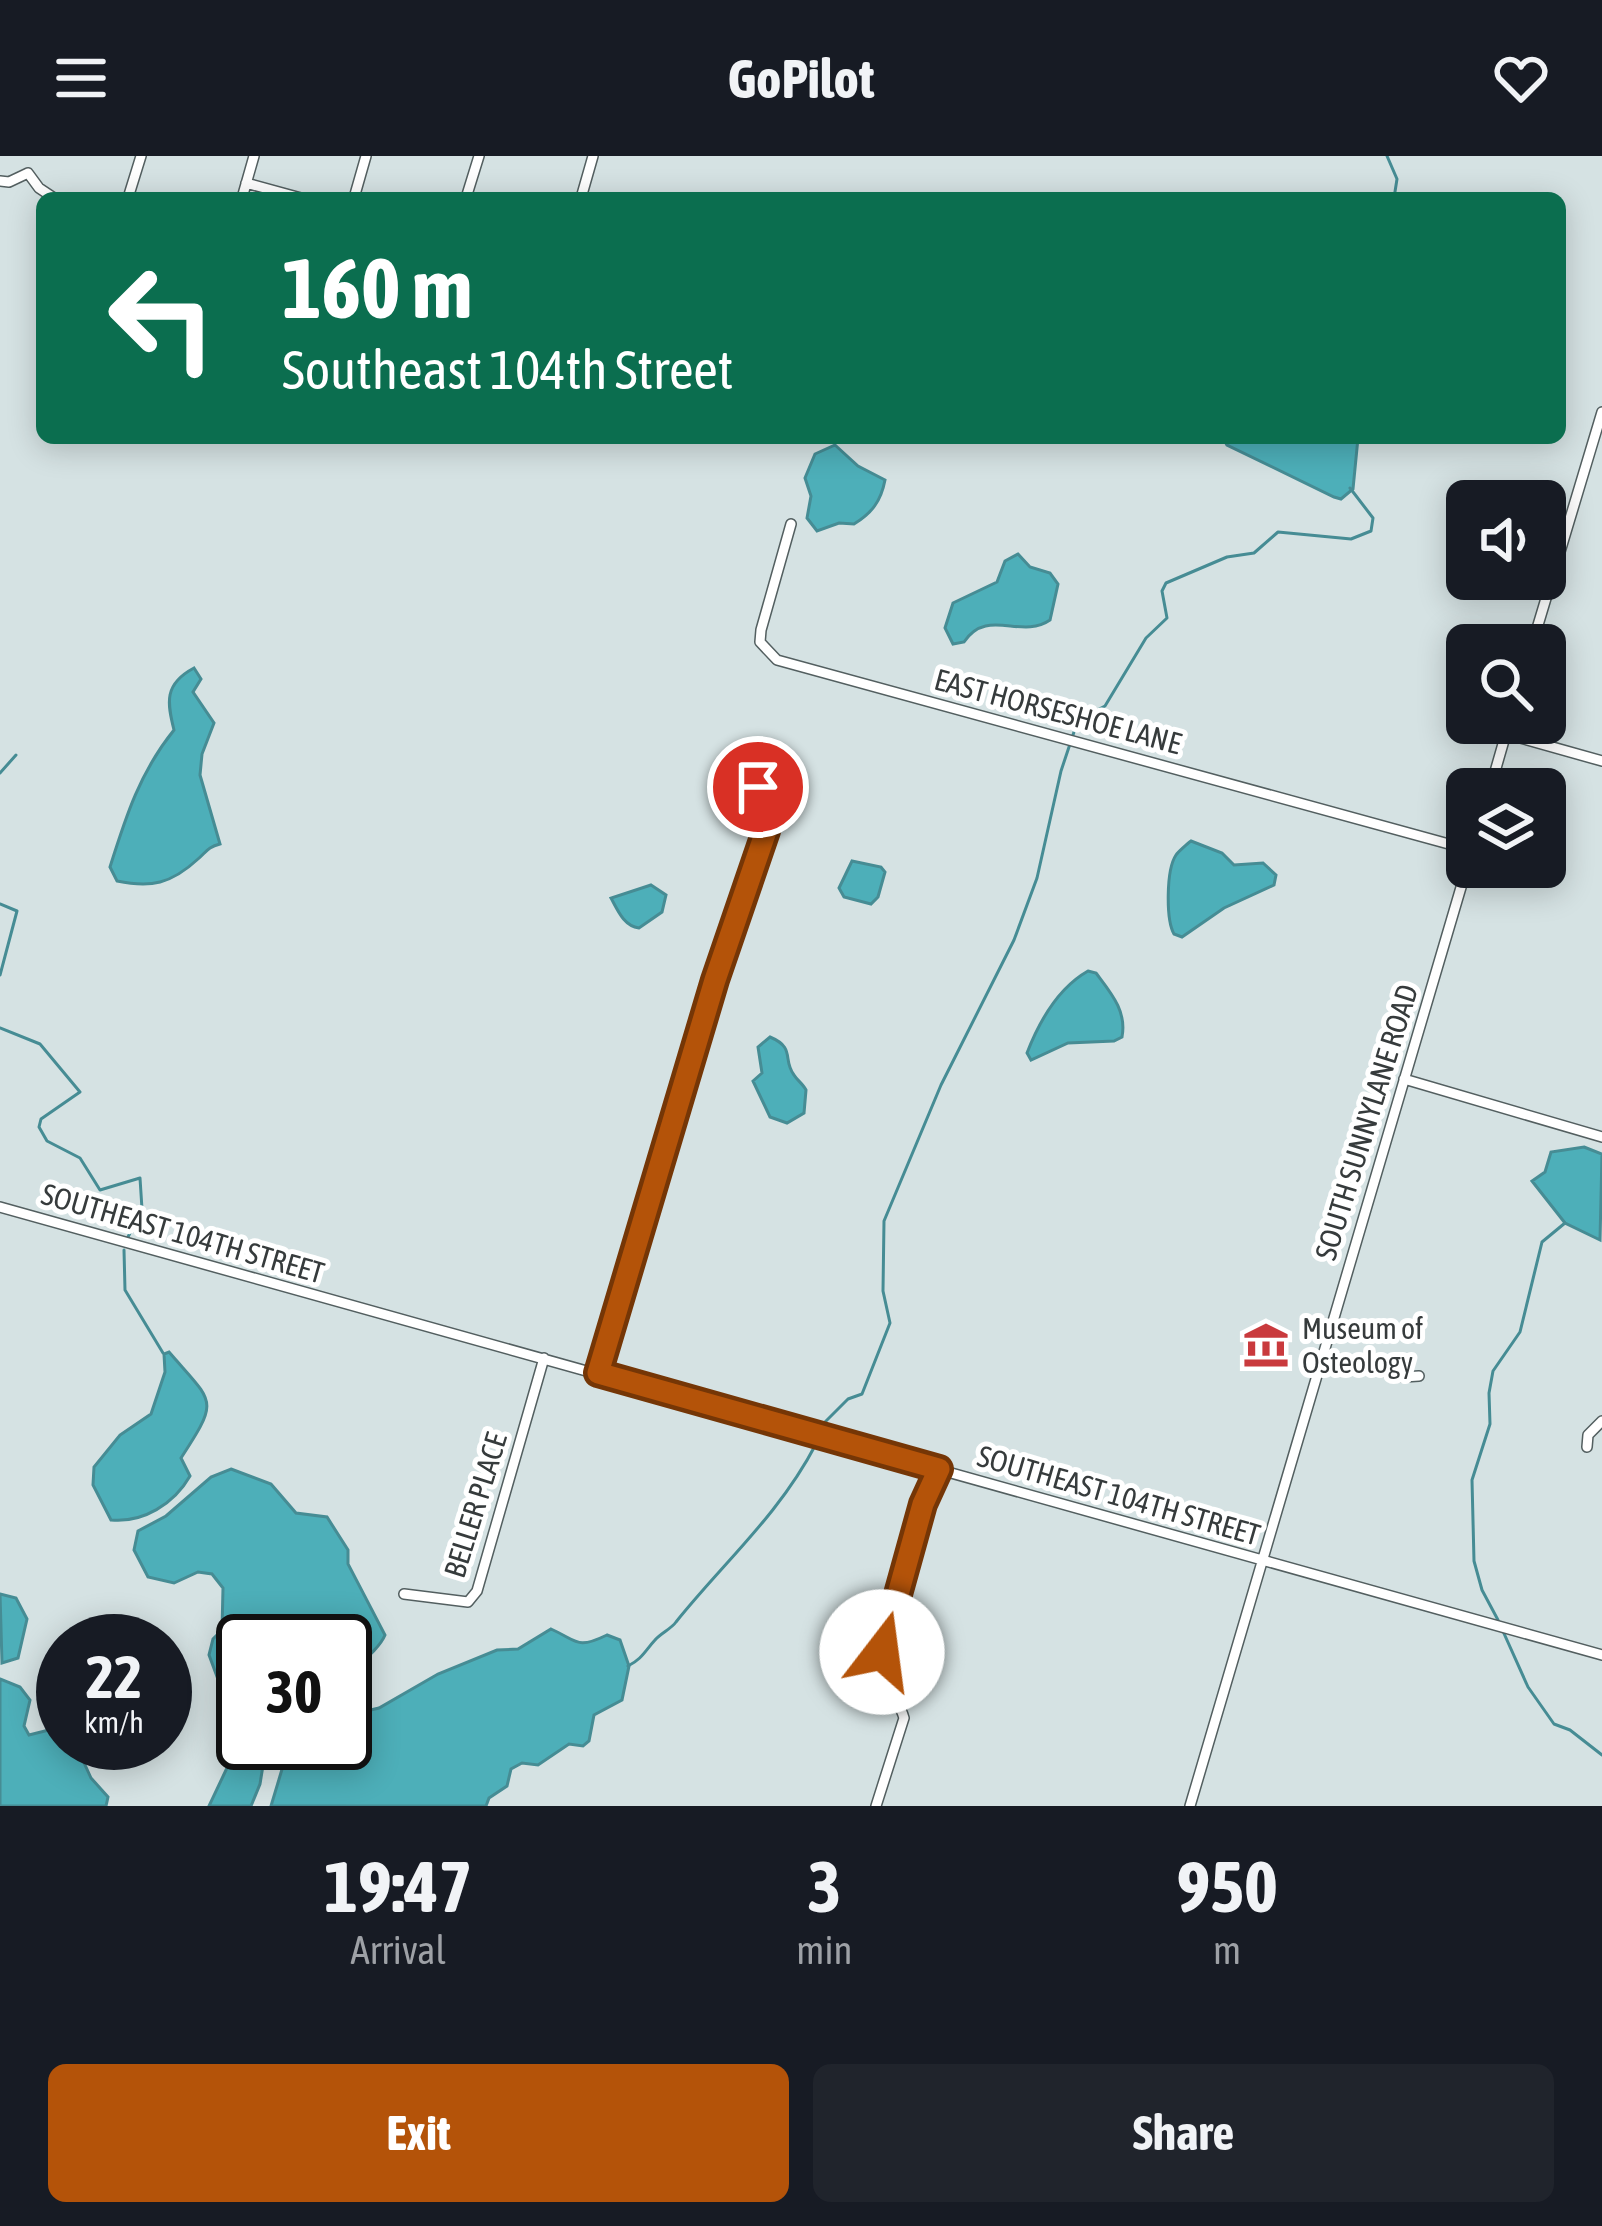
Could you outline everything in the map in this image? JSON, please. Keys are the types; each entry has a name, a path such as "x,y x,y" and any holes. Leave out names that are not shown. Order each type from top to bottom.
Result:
{"street":[{"path":"130,192 141,156"},
{"path":"244,192 254,156"},
{"path":"356,192 366,156"},
{"path":"468,192 479,156"},
{"path":"583,192 593,156"},
{"path":"28,159 28,173 44,192"},
{"path":"0,181 28,173"},
{"path":"246,183 279,192"},
{"path":"1538,624 1602,412"},
{"name":"EAST HORSESHOE LANE","path":"791,524 761,630 760,642 777,659 1446,843"},
{"path":"1552,744 1602,761"},
{"path":"598,1373 715,980 771,813 767,793 758,787 743,789"},
{"name":"SOUTH SUNNYLANE ROAD","path":"1190,1806 1461,888"},
{"path":"1404,1079 1602,1137"},
{"name":"SOUTHEAST 104TH STREET","path":"0,1207 1602,1655"},
{"path":"1322,1354 1404,1377 1419,1376"},
{"name":"BELLER PLACE","path":"404,1594 468,1602 477,1592 544,1358"},
{"path":"1586,1447 1588,1435 1602,1421"},
{"path":"876,1806 904,1718 881,1666 885,1635 923,1504 939,1469"}],"water":[{"path":"1357,444 1353,489 1341,499 1334,497 1227,445"},
{"path":"835,445 858,466 885,480 878,500 860,520 817,531 807,518 811,496 805,478 815,454"},
{"path":"1018,554 1030,567 1050,573 1058,584 1050,620 1028,627 983,627 964,642 953,644 945,628 953,603 997,582 1005,561"},
{"path":"194,668 201,679 193,692 214,723 200,775 220,844 169,879 150,884 117,881 110,867 128,812 174,730 170,695 177,680"},
{"path":"1191,841 1222,853 1234,865 1263,863 1276,875 1274,885 1224,908 1182,937 1171,927 1169,883 1176,855"},
{"path":"852,861 885,872 878,897 871,904 844,897 839,888"},
{"path":"651,885 666,895 662,912 634,927 611,898"},
{"path":"1088,971 1096,973 1116,1003 1122,1037 1068,1043 1031,1060 1027,1053 1051,1007"},
{"path":"770,1037 783,1045 791,1069 806,1090 804,1113 787,1123 770,1117 753,1081 762,1073 758,1047"},
{"path":"1584,1147 1602,1154 1600,1240 1565,1223 1532,1181 1545,1172 1551,1152"},
{"path":"169,1352 206,1402 202,1423 181,1458 190,1476 156,1510 111,1520 93,1485 94,1467 120,1435 151,1414 165,1372 164,1354"},
{"path":"231,1469 271,1484 296,1513 327,1517 348,1550 348,1564 385,1635 373,1652 372,1614 222,1614 223,1588 212,1574 198,1572 174,1583 148,1577 134,1550 138,1531 166,1516 211,1477"},
{"path":"0,1594 16,1598 27,1619 18,1658 2,1663"},
{"path":"551,1629 577,1642 607,1635 620,1640 629,1666 622,1700 594,1715 589,1741 583,1746 569,1744 538,1765 522,1763 511,1769 507,1786 489,1798 486,1806 271,1806 282,1770 372,1770 372,1710 438,1674 497,1650 518,1649"},
{"path":"216,1636 216,1674 209,1655"},
{"path":"0,1679 20,1687 30,1700 24,1726 29,1735 36,1733 36,1770 87,1770 108,1797 106,1806 0,1806"},
{"path":"226,1770 262,1770 251,1806 209,1806"}],"waterway":[{"path":"1387,156 1397,179 1395,192"},
{"path":"823,1424 848,1399 862,1394 890,1323 883,1291 884,1221 941,1085 1014,940 1037,878 1061,771 1078,720 1105,706 1146,638 1167,618 1162,591 1166,583 1227,557 1254,553 1278,532 1351,539 1371,531 1373,518 1350,488"},
{"path":"0,773 16,755"},
{"path":"0,904 17,911 0,975"},
{"path":"0,1028 40,1044 80,1092 41,1119 39,1127 47,1141 80,1158 100,1190 140,1178 142,1209 128,1237"},
{"path":"1498,1620 1474,1561 1472,1480 1490,1424 1493,1371 1520,1332 1542,1242 1565,1223"},
{"path":"124,1250 125,1290 163,1353"},
{"path":"628,1666 674,1624 750,1537 816,1444"},
{"path":"1502,1629 1528,1687 1554,1724 1570,1730 1602,1755"}],"place":[{"name":"Museum of Osteology","path":"1266,1345"}],"route":[{"path":"758,787 770,797 771,813 715,980 598,1373 939,1469 923,1504 882,1652"}]}
